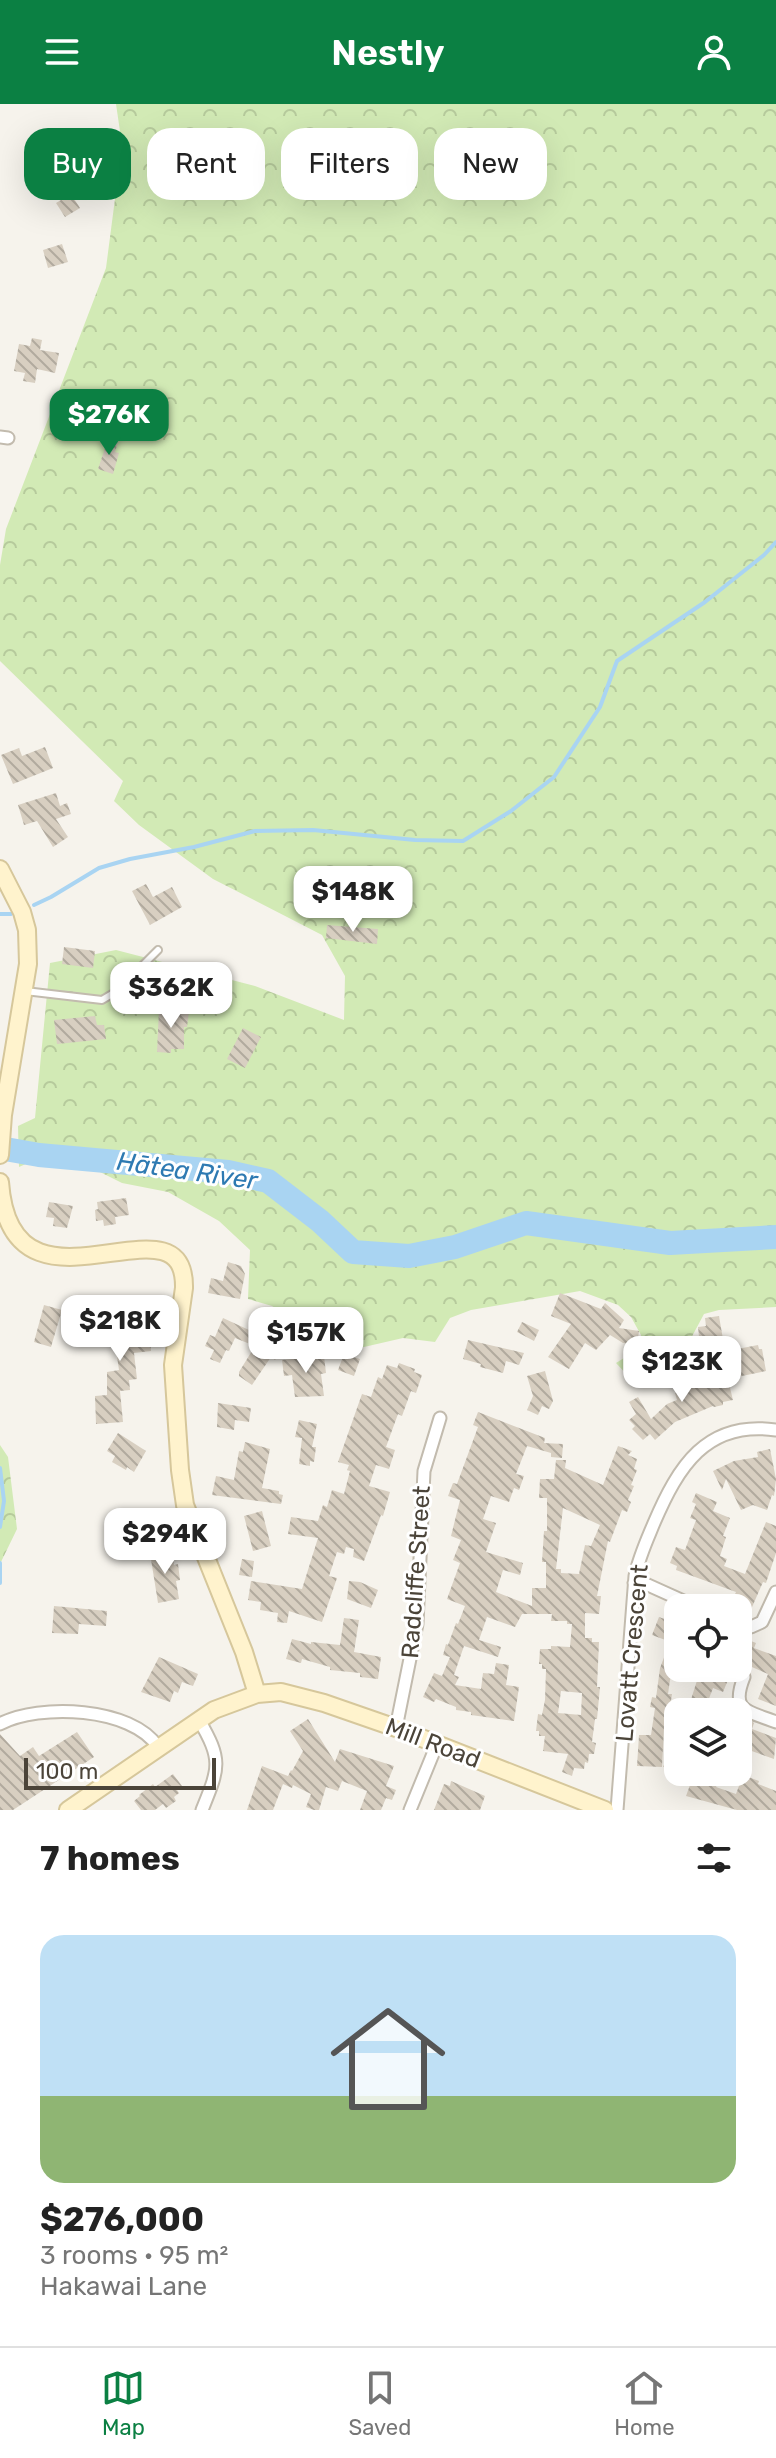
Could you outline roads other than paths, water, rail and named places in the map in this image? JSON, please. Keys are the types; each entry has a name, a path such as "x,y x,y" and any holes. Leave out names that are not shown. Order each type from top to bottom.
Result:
{"street":[{"path":"0,869 18,902 27,930 28,964 3,1115 0,1155"},
{"path":"0,1182 6,1214 14,1231 28,1246 42,1254 63,1258 151,1249 167,1253 181,1268 184,1288 173,1365 185,1505 244,1652 257,1694 214,1710 68,1810"},
{"name":"Radcliffe Street","path":"396,1728 417,1624 424,1471 440,1418"},
{"name":"Lovatt Crescent","path":"617,1810 634,1583 641,1554 668,1490 698,1450 724,1435 751,1429 776,1430"},
{"path":"634,1583 648,1585 668,1594"},
{"path":"752,1627 762,1622 776,1592"},
{"path":"742,1682 738,1693 745,1710 776,1722"},
{"name":"Mill Road","path":"257,1694 290,1693 324,1703 605,1810"},
{"path":"0,1724 52,1711 91,1712 140,1728 150,1734 158,1747"},
{"path":"199,1720 217,1759 215,1776 202,1810"},
{"path":"410,1810 437,1744"}],"lane":[{"path":"25,991 102,1000 117,991 158,950"}],"waterway":[{"path":"34,905 99,868 255,831 313,830 415,840 463,841 511,811 554,777 600,707 617,661 705,602 776,542"},
{"path":"0,914 11,914"},
{"name":"Hātea River","path":"0,1148 39,1155 228,1172 268,1181 320,1221 353,1252 409,1256 455,1247 526,1223 670,1243 776,1237"},
{"path":"0,1468 4,1501 0,1527"},
{"path":"0,1563 0,1583"}]}
